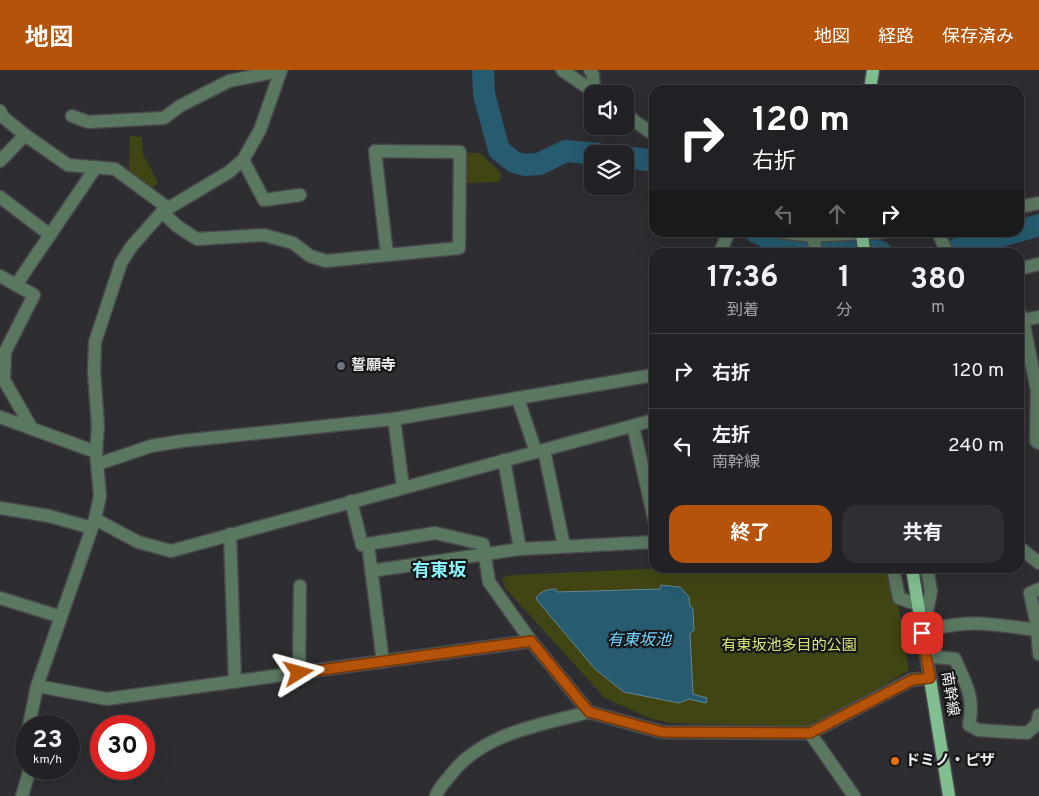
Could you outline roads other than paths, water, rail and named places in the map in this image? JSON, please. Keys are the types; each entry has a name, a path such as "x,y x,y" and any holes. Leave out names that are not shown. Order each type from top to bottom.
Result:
{"main road":[{"path":"871,85 873,70"},
{"name":"南幹線","path":"913,573 949,796"}],"street":[{"path":"562,70 584,85"},
{"path":"590,70 595,85"},
{"path":"30,715 37,686 93,524 100,496 94,372 95,342 121,262 131,247 165,210 229,172 242,160 260,130 280,71 229,81 180,106 164,118 88,122 72,116"},
{"path":"0,111 3,117 25,135 68,165 115,169 165,210 177,226 197,239 264,235 294,243 310,256 326,261 459,248 460,152 375,151 387,255"},
{"path":"634,121 649,131"},
{"path":"0,161 25,135"},
{"path":"242,160 264,200 300,194"},
{"path":"16,285 96,168"},
{"path":"0,197 50,235"},
{"path":"1024,206 1039,203"},
{"path":"1024,268 1039,264"},
{"path":"0,276 34,295 5,352 4,380 32,427"},
{"path":"1024,318 1039,317"},
{"path":"1024,332 1037,377 1036,441 1039,443"},
{"path":"0,417 32,427 97,458 182,441 394,419 649,376"},
{"path":"518,399 540,451 564,546"},
{"path":"394,419 403,487"},
{"path":"0,508 93,524 138,542 171,551 649,421"},
{"path":"633,426 649,497"},
{"path":"504,460 520,548"},
{"path":"351,501 362,545 435,533 483,544 489,582 531,641 589,712"},
{"path":"230,534 235,682"},
{"path":"371,571 520,548 649,542"},
{"path":"368,544 383,662"},
{"path":"1024,551 1039,563"},
{"path":"895,573 899,598 919,605"},
{"path":"922,633 931,591 928,573"},
{"path":"299,673 300,586"},
{"path":"1039,589 1030,593 1037,630 1039,654"},
{"path":"0,598 61,616"},
{"path":"922,633 939,626 968,622 1037,630"},
{"path":"37,686 107,699 531,641"},
{"path":"926,656 955,659 973,706 969,725 978,730 1027,734 1037,724 1039,715"},
{"path":"436,796 456,766 485,744 515,732 589,712 662,732 810,733 912,680 930,678"},
{"path":"810,733 854,796"},
{"path":"22,796 27,780"}],"water":[{"name":"有東坂池","path":"661,585 680,587 689,597 690,606 693,609 694,630 690,634 693,694 707,698 706,703 689,699 679,703 624,692 595,669 536,599 542,592 553,589 556,589 557,592 660,589"}],"waterway":[{"path":"483,70 484,94 499,150 514,162 525,165 539,164 566,151 584,153"},
{"path":"634,158 649,160"},
{"path":"1024,230 1039,225"},
{"path":"767,237 801,245 840,244 860,248"},
{"path":"961,248 998,237"}],"place":[{"name":"誓願寺","path":"341,366"},
{"name":"ドミノ・ピザ","path":"895,761"}],"district":[{"name":"有東坂","path":"439,571"}],"park label":[{"name":"有東坂池多目的公園","path":"789,646"}]}
